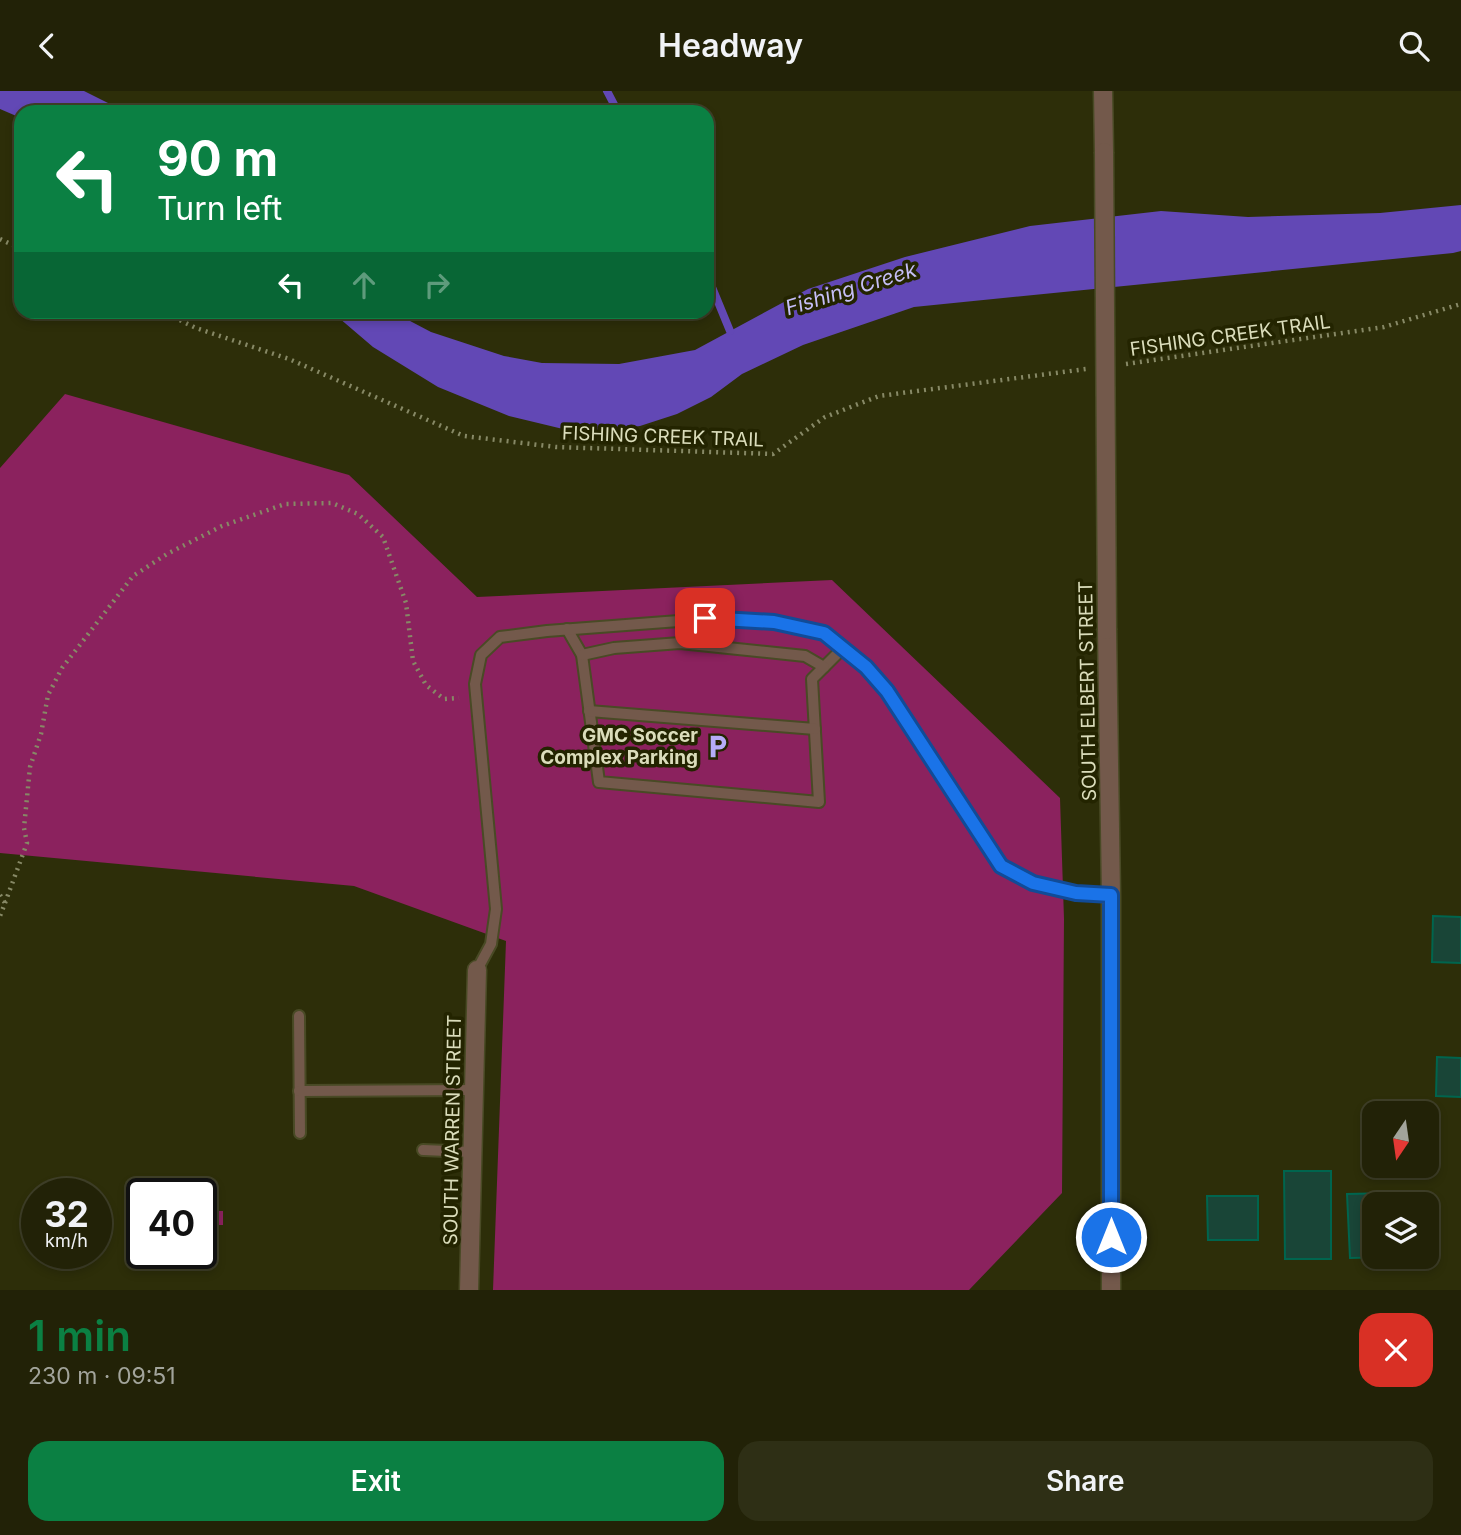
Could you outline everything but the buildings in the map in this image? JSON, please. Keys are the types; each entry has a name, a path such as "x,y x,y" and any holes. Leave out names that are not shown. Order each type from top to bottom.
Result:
{"street":[{"name":"SOUTH ELBERT STREET","path":"1103,91 1111,895 1111,1290"},
{"name":"SOUTH WARREN STREET","path":"469,1290 477,970"}],"lane":[{"path":"477,970 491,944 496,909 475,684 481,655 500,637 567,629 705,618 774,622 824,633 866,667 887,691 1001,866 1033,883 1076,893 1111,895"},
{"path":"567,629 582,655 599,782 819,802 812,679 843,648"},
{"path":"582,655 614,648 680,643 805,656 824,667"},
{"path":"589,711 815,729"},
{"path":"299,1016 300,1133"},
{"path":"299,1091 474,1090"},
{"path":"423,1150 472,1152"}],"path":[{"name":"FISHING CREEK TRAIL","path":"1124,364 1384,327 1461,304"},
{"name":"FISHING CREEK TRAIL","path":"177,319 196,328 289,359 464,436 556,447 773,454 825,417 879,396 1097,368"},
{"path":"0,916 27,843 24,828 30,767 41,734 48,695 62,668 133,576 167,554 222,526 285,504 332,503 358,514 383,537 406,603 413,661 426,685 444,699 477,697"},
{"path":"0,895 5,903"}],"shaded area":[{"path":"65,394 349,475 477,597 832,580 1060,798 1064,919 1062,1193 969,1290 493,1290 506,941 354,886 0,853 0,468"},
{"path":"217,1211 223,1211 223,1225 217,1225"}],"water":[{"path":"0,91 84,91 112,105 14,105 14,115 0,109"},
{"name":"Fishing Creek","path":"1461,205 1461,251 914,307 803,345 742,374 711,397 677,414 640,426 602,431 563,429 509,416 438,387 373,347 340,319 406,319 431,332 504,356 542,363 619,364 695,350 808,289 905,257 1030,226 1161,211 1248,217 1380,213"}],"waterway":[{"path":"607,91 614,105"},
{"path":"714,292 730,331"}],"place":[{"name":"GMC Soccer Complex Parking","path":"718,746"}],"route":[{"path":"705,618 774,622 824,633 866,667 887,691 1001,866 1033,883 1076,893 1111,895 1111,1237"}]}
